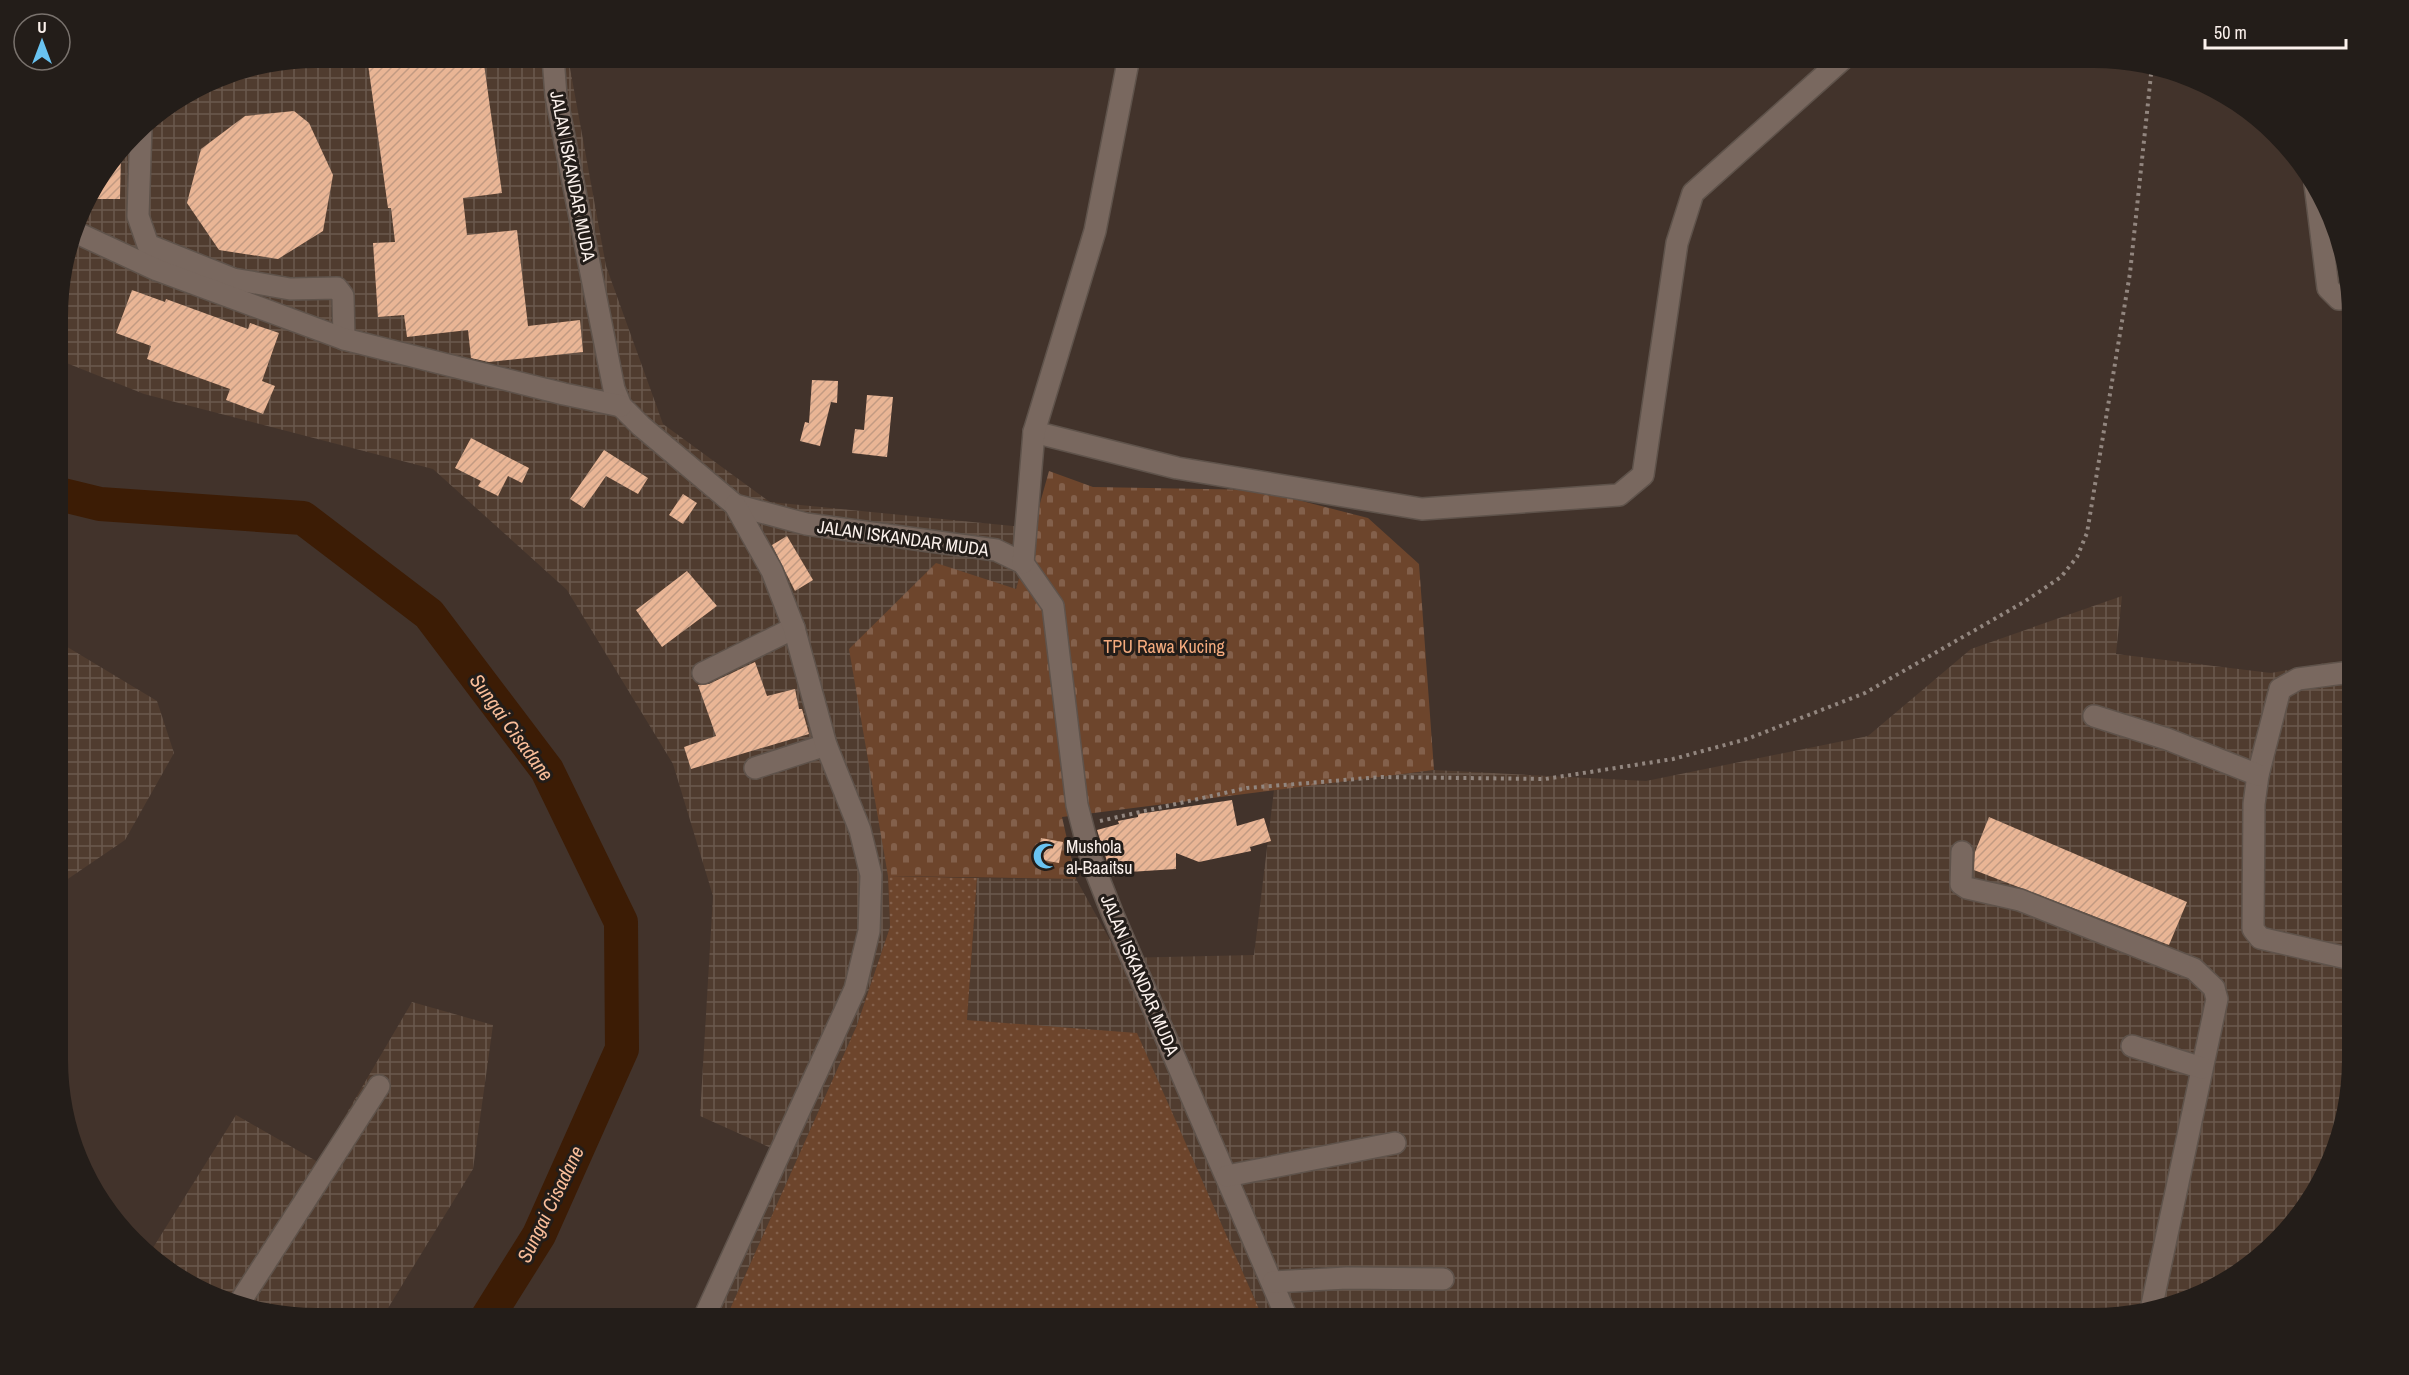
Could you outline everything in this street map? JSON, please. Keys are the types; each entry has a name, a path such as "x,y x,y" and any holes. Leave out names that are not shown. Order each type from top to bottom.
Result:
{"street":[{"name":"JALAN ISKANDAR MUDA","path":"554,68 556,96 614,389 621,405 641,426 735,505 806,524 996,550 1023,563 1053,606 1077,805 1091,859 1113,915 1283,1308"},
{"path":"1023,563 1034,432 1095,231 1127,68"},
{"path":"1034,432 1177,468 1422,509 1619,495 1644,475 1677,243 1693,193 1833,68"},
{"path":"141,139 138,216 148,245 233,279 290,289 337,288 343,296 344,339"},
{"path":"2318,211 2328,288 2341,299"},
{"path":"81,235 157,270 344,339 564,394 621,405"},
{"path":"709,1308 855,989 869,931 871,875 860,830 826,746 794,628 772,571 735,505"},
{"path":"703,673 794,628"},
{"path":"2342,673 2298,679 2280,689 2258,775 2254,804 2253,928 2260,938 2342,957"},
{"path":"2094,716 2167,740 2258,775"},
{"path":"755,768 826,746"},
{"path":"1962,852 1960,877 1961,884 1967,888 2020,900 2194,969 2214,988 2217,999 2157,1299"},
{"path":"2132,1046 2202,1068"},
{"path":"243,1296 379,1086"},
{"path":"1227,1176 1395,1143"},
{"path":"1273,1282 1347,1278 1443,1279"}],"path":[{"path":"1082,825 1247,788 1381,777 1545,779 1673,759 1747,739 1865,693 2024,602 2061,577 2077,557 2087,533 2130,273 2151,74"}],"shaded area":[{"path":"299,68 570,68 606,266 663,424 770,502 1033,528 1016,589 888,876 890,927 857,1025 730,1308 700,1308 771,1148 700,1116 713,896 673,764 567,590 433,469 144,394 68,364 68,299 72,267 86,221 109,178 140,140 178,109 221,86 267,72"},
{"path":"2122,596 2116,654 2271,673 2342,662 2342,1060 2337,1108 2316,1169 2300,1197 2280,1223 2257,1246 2231,1266 2188,1289 2142,1303 2094,1308 1259,1308 1137,1034 967,1020 977,878 1076,879 1120,958 1254,955 1274,790 1434,770 1646,781 1868,736 1971,649"},
{"path":"68,647 157,701 174,753 125,840 68,879"},
{"path":"412,1002 493,1025 473,1169 388,1308 299,1307 251,1299 206,1282 178,1266 153,1247 236,1115 318,1162"}],"green space":[{"name":"TPU Rawa Kucing","path":"1049,471 1093,487 1259,490 1368,518 1419,564 1434,770 1062,817 1076,879 888,876 849,649 936,563 1016,589"},
{"path":"888,876 977,878 967,1020 1137,1033 1259,1308 730,1308 857,1025 890,927"}],"building":[{"path":"369,68 485,68 502,193 463,198 467,235 517,230 528,326 580,320 583,352 489,362 471,358 468,330 407,337 404,315 378,317 373,243 395,242 391,208 388,208"},
{"path":"294,111 309,123 333,175 323,231 278,259 219,250 187,203 201,149 245,116"},
{"path":"121,163 120,199 97,199"},
{"path":"132,290 165,302 166,299 248,329 250,323 279,333 262,381 275,386 263,414 226,400 230,389 147,359 151,346 116,333"},
{"path":"812,380 838,381 837,403 831,402 820,446 800,441 805,422 809,423"},
{"path":"867,395 893,397 887,457 852,453 855,429 864,430"},
{"path":"471,438 529,468 522,483 508,476 498,496 478,486 481,481 455,468"},
{"path":"604,450 648,478 638,494 606,476 584,508 570,499"},
{"path":"683,494 697,503 683,524 669,515"},
{"path":"787,536 813,580 795,591 772,545"},
{"path":"687,571 717,606 662,647 636,610"},
{"path":"755,662 767,696 795,689 799,709 802,709 809,734 691,769 684,747 716,736 698,685 709,684"},
{"path":"1232,800 1237,826 1264,818 1271,841 1250,847 1251,851 1199,862 1176,853 1176,869 1129,872 1129,874 1112,877 1097,830 1119,824 1118,821 1138,817 1138,814"},
{"path":"1989,817 2187,902 2169,945 1974,870 1975,852"},
{"path":"1041,838 1063,842 1059,863 1037,859"}],"waterway":[{"name":"Sungai Cisadane","path":"68,496 100,504 303,518 429,614 547,770 621,922 622,1049 539,1235 493,1308"}],"place":[{"name":"Mushola al-Baaitsu","path":"1046,856"}]}
